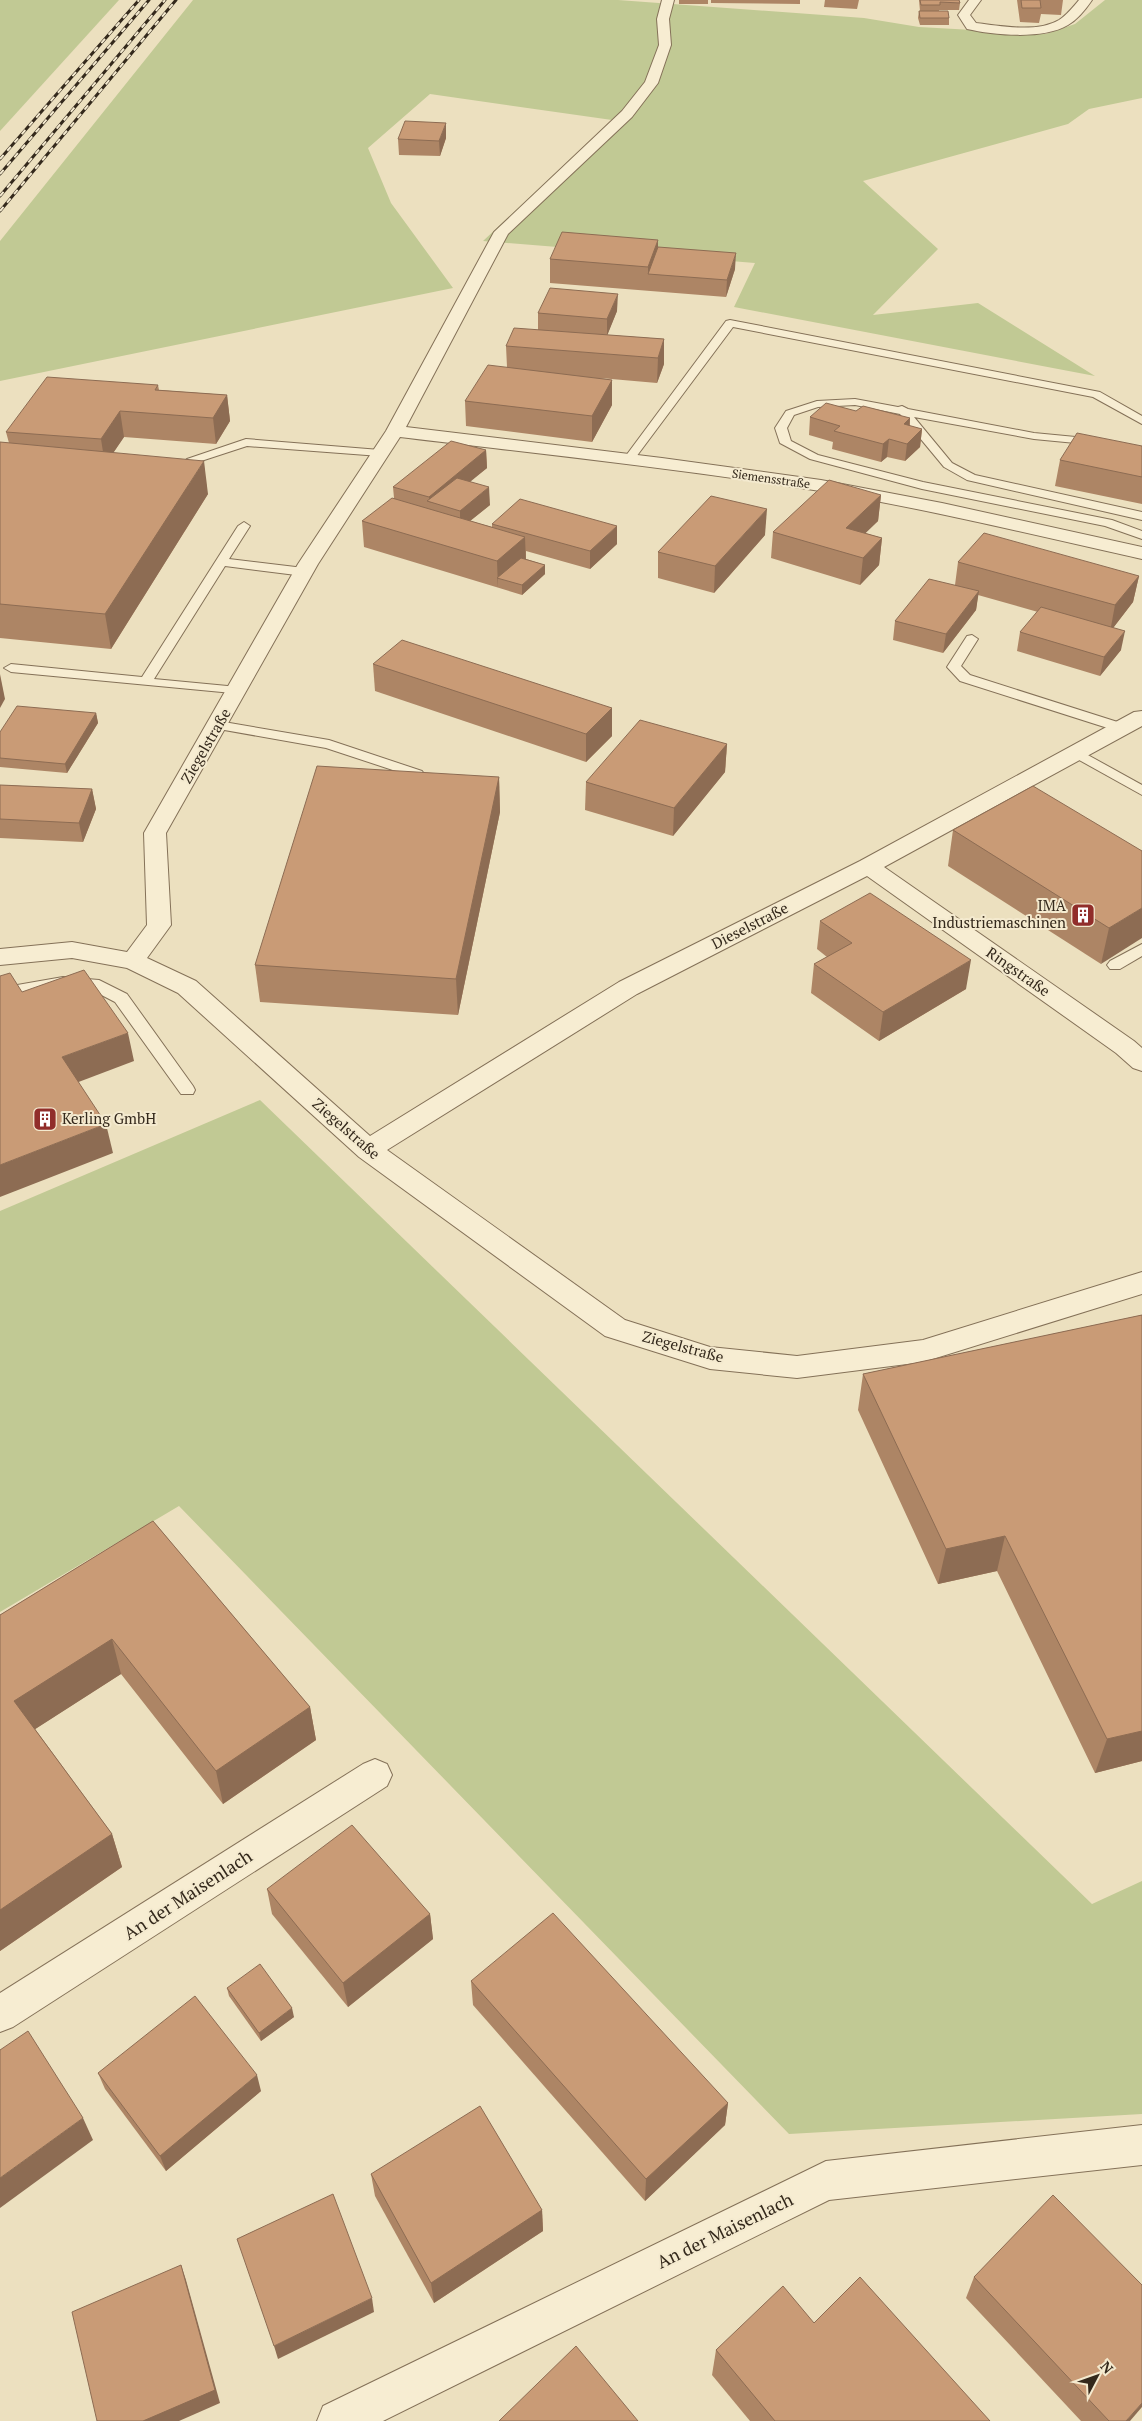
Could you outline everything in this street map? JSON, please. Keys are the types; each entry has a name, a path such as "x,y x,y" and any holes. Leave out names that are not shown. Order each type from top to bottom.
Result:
{"street":[{"name":"Ziegelstraße","path":"668,0 663,19 665,45 651,82 627,114 502,232 395,431 304,572 238,691 155,833 159,925 134,961 187,987 368,1150 615,1328 710,1358 797,1368 923,1351 1142,1283"},
{"path":"975,0 964,15 972,26 998,30 1037,29 1062,23 1086,0"},
{"name":"Siemensstraße","path":"395,431 629,459 822,486 988,519 1142,553"},
{"name":"Dieselstraße","path":"368,1150 628,988 868,866 1132,722"},
{"name":"Ringstraße","path":"868,866 1125,1047 1142,1062"},
{"path":"0,957 72,950 134,961"},
{"name":"An der Maisenlach","path":"0,2014 375,1775"},
{"name":"An der Maisenlach","path":"338,2421 826,2181 1142,2145"}],"lane":[{"path":"629,459 730,323 1096,394 1142,421"},
{"path":"1142,452 1086,441 1034,436 902,409 855,402 817,404 790,414 781,428 786,443 814,457 922,485 1108,523 1142,535"},
{"path":"902,409 948,465 971,478 1142,516"},
{"path":"1034,436 1072,449 1142,464"},
{"path":"191,461 246,442 380,453"},
{"path":"146,681 244,526"},
{"path":"222,562 304,572"},
{"path":"972,639 954,667 965,678 998,690 1132,722"},
{"path":"11,668 238,691"},
{"path":"218,725 330,744 417,774"},
{"path":"1077,752 1142,791"},
{"path":"1116,965 1142,949"},
{"path":"0,993 63,982 93,984 122,998 187,1090"}],"green space":[{"path":"0,0 119,0 0,131"},
{"path":"193,0 618,0 864,18 919,27 1046,34 1075,24 1105,0 1142,0 1142,98 1089,109 1068,124 863,181 938,249 873,315 978,303 1095,376 734,307 755,263 483,241 612,120 430,94 368,148 391,203 453,288 0,381 0,241"},
{"path":"260,1100 1092,1904 1142,1881 1142,2114 789,2134 179,1506 0,1612 0,1211"}],"building":[{"path":"920,0 959,0 960,3 940,2 940,5 921,5"},
{"path":"1021,0 1040,0 1041,8 1022,8"},
{"path":"919,11 948,11 949,18 920,18"},
{"path":"405,121 446,123 439,141 398,139"},
{"path":"562,232 658,240 648,267 550,259"},
{"path":"658,247 736,253 727,280 648,274"},
{"path":"550,288 618,294 607,319 538,313"},
{"path":"514,328 664,339 658,358 506,346"},
{"path":"488,365 612,380 592,416 465,401"},
{"path":"47,377 158,385 155,390 227,395 213,418 120,411 101,439 6,432"},
{"path":"826,403 856,411 863,406 910,418 904,424 922,429 907,444 889,439 883,444 834,431 840,426 810,417"},
{"path":"1077,433 1142,446 1142,477 1060,460"},
{"path":"451,441 486,450 429,497 393,487"},
{"path":"0,442 204,461 105,614 0,604"},
{"path":"457,478 489,487 460,511 427,501"},
{"path":"829,480 881,495 846,528 882,538 863,558 773,532"},
{"path":"711,496 767,509 715,566 658,552"},
{"path":"392,498 525,537 497,561 362,521"},
{"path":"520,499 617,526 590,551 492,524"},
{"path":"984,533 1139,576 1115,605 958,562"},
{"path":"521,558 545,565 522,585 497,578"},
{"path":"929,579 979,591 946,634 895,621"},
{"path":"1041,607 1125,631 1104,657 1020,632"},
{"path":"402,640 612,708 586,734 373,664"},
{"path":"17,706 96,713 65,764 0,758 0,732"},
{"path":"640,720 727,744 674,808 586,782"},
{"path":"317,766 499,777 456,979 255,965"},
{"path":"0,785 92,789 79,823 0,819"},
{"path":"1033,786 1142,851 1142,908 1109,928 953,830"},
{"path":"870,893 971,960 883,1012 814,964 852,943 820,921"},
{"name":"Kerling GmbH","path":"84,970 128,1033 62,1057 106,1124 0,1165 0,976 10,973 22,992"},
{"path":"1142,1315 1142,1731 1107,1739 1005,1536 946,1549 863,1374"},
{"path":"153,1521 310,1707 216,1771 112,1639 14,1701 112,1834 0,1910 0,1615"},
{"path":"352,1825 430,1914 343,1983 267,1889"},
{"path":"553,1913 728,2103 646,2179 471,1981"},
{"path":"260,1964 292,2008 259,2033 227,1988"},
{"path":"195,1996 257,2075 160,2156 98,2073"},
{"path":"28,2031 83,2118 0,2178 0,2050"},
{"path":"480,2106 542,2210 431,2283 371,2174"},
{"path":"333,2194 372,2298 274,2346 237,2239"},
{"path":"1053,2195 1142,2285 1142,2403 1126,2421 1109,2421 974,2277"},
{"path":"181,2265 215,2390 143,2421 97,2421 72,2312"},
{"path":"860,2277 990,2421 775,2421 716,2350 783,2286 814,2323"},
{"path":"576,2346 638,2421 499,2421"}],"railway":[{"path":"0,159 139,0"},
{"path":"0,174 149,0"},
{"path":"0,196 165,0"},
{"path":"0,211 176,0"}],"place":[{"name":"IMA Industriemaschinen","path":"1083,915"},
{"name":"Kerling GmbH","path":"45,1119"}]}
